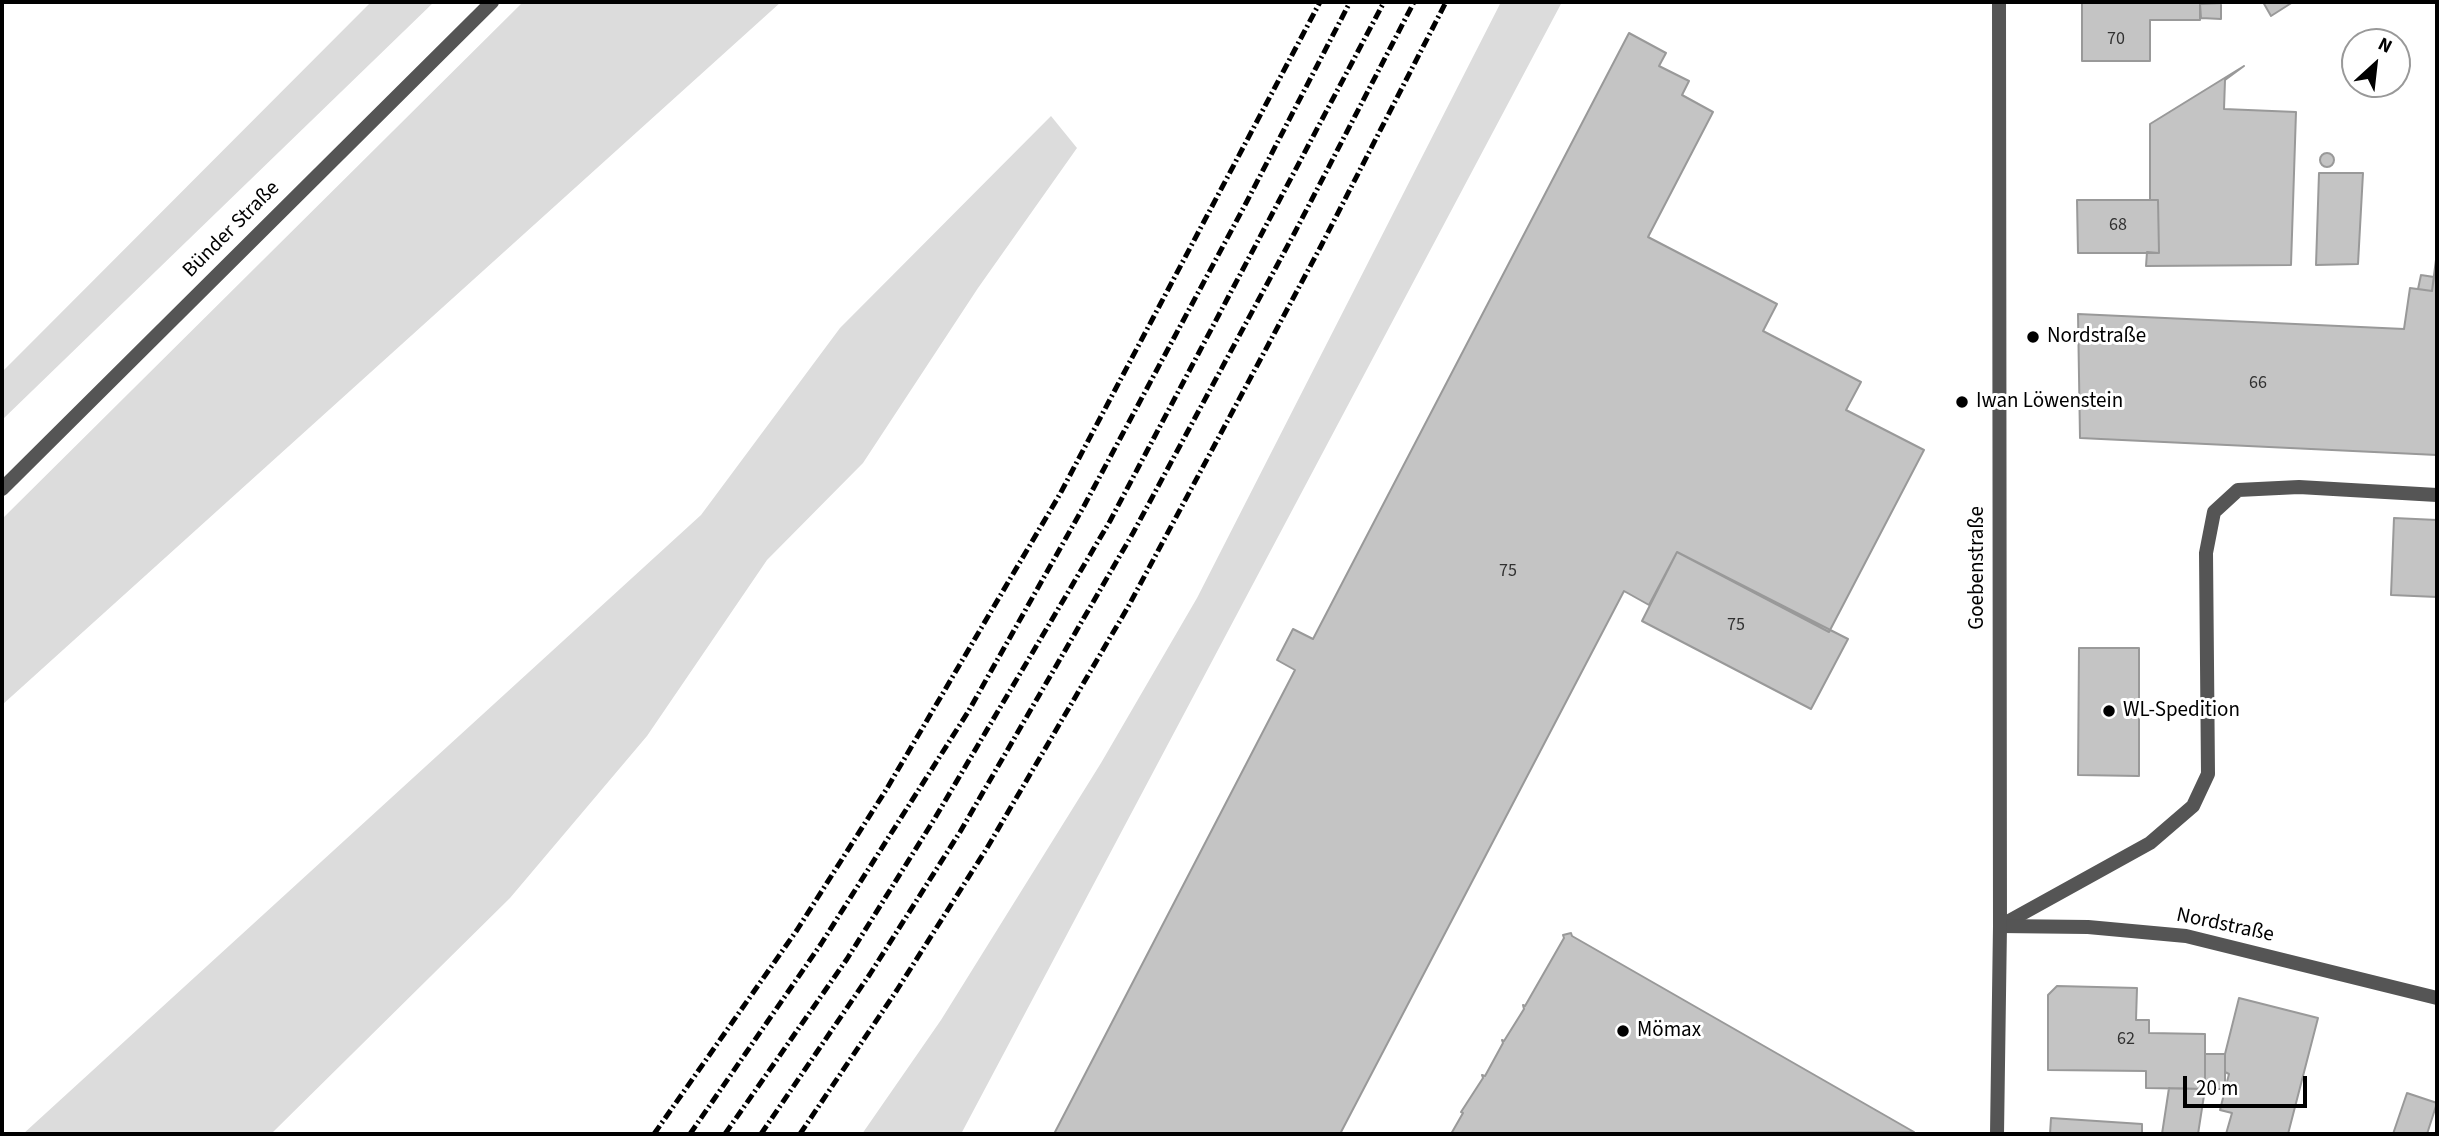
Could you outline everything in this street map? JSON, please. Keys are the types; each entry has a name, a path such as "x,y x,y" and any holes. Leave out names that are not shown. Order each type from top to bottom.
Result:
{"street":[{"name":"Bünder Straße","path":"2,489 492,2"},
{"name":"Goebenstraße","path":"1997,1134 2000,926 1999,2"},
{"path":"2000,926 2150,843 2193,806 2208,774 2206,553 2214,512 2238,490 2299,486 2437,495"},
{"name":"Nordstraße","path":"2000,926 2088,927 2186,936 2437,998"}],"shaded area":[{"path":"371,2 434,2 2,420 2,372"},
{"path":"523,2 781,2 2,705 2,519"},
{"path":"1501,2 1562,2 961,1134 862,1134 941,1020 1101,763 1197,598"},
{"path":"1051,116 1077,148 978,288 863,463 767,560 647,736 510,898 271,1134 23,1134 701,515 840,328"}],"building":[{"path":"2082,2 2223,3 2200,4 2200,20 2150,20 2150,61 2082,61"},
{"path":"2263,2 2293,2 2271,16"},
{"path":"2221,3 2221,19 2201,18 2200,4"},
{"path":"1629,33 1666,53 1659,66 1689,81 1682,95 1713,112 1648,237 1777,304 1763,331 1861,382 1846,410 1924,450 1829,632 1677,552 1649,605 1624,591 1340,1134 1054,1134 1295,670 1277,660 1293,629 1313,639"},
{"path":"2244,66 2225,80 2224,109 2296,112 2291,265 2146,266 2147,252 2159,253 2158,200 2150,200 2150,124"},
{"path":"2327,153 2332,155 2332,165 2327,167 2322,165 2320,160 2322,155"},
{"path":"2319,173 2363,173 2358,264 2316,265"},
{"path":"2077,200 2158,200 2159,253 2078,253"},
{"path":"2437,252 2437,455 2080,438 2078,314 2404,329 2410,288 2432,291"},
{"path":"2421,275 2434,277 2432,291 2418,289"},
{"path":"2394,518 2437,520 2437,597 2391,595"},
{"path":"1677,552 1848,639 1811,709 1642,621"},
{"name":"WL-Spedition","path":"2079,648 2139,648 2139,776 2078,775"},
{"name":"Mömax","path":"1571,933 1914,1132 1451,1134 1463,1113 1461,1112 1483,1078 1482,1075 1485,1076 1503,1043 1502,1040 1504,1041 1524,1009 1523,1005 1525,1006 1564,938 1563,935"},
{"path":"2057,986 2137,988 2136,1020 2149,1020 2149,1033 2205,1034 2205,1089 2146,1088 2146,1071 2048,1070 2048,995"},
{"path":"2239,998 2318,1018 2288,1134 2226,1134 2232,1113 2220,1110 2229,1074 2225,1072 2225,1054"},
{"path":"2205,1054 2225,1054 2225,1089 2205,1089"},
{"path":"2169,1088 2205,1089 2198,1134 2162,1134"},
{"path":"2407,1093 2437,1103 2427,1134 2393,1134"},
{"path":"2051,1118 2142,1124 2142,1134 2050,1134"}],"railway":[{"path":"654,1134 797,930 886,790 1060,494 1320,2"},
{"path":"690,1134 821,944 968,712 1084,506 1350,2"},
{"path":"725,1134 847,959 935,818 1110,521 1384,2"},
{"path":"761,1134 870,974 960,832 1133,533 1295,232 1414,2"},
{"path":"800,1134 897,990 987,848 1128,607 1321,246 1446,2"}],"place":[{"name":"Nordstraße","path":"2033,337"},
{"name":"Iwan Löwenstein","path":"1962,402"},
{"name":"WL-Spedition","path":"2109,711"},
{"name":"Mömax","path":"1623,1031"}]}
